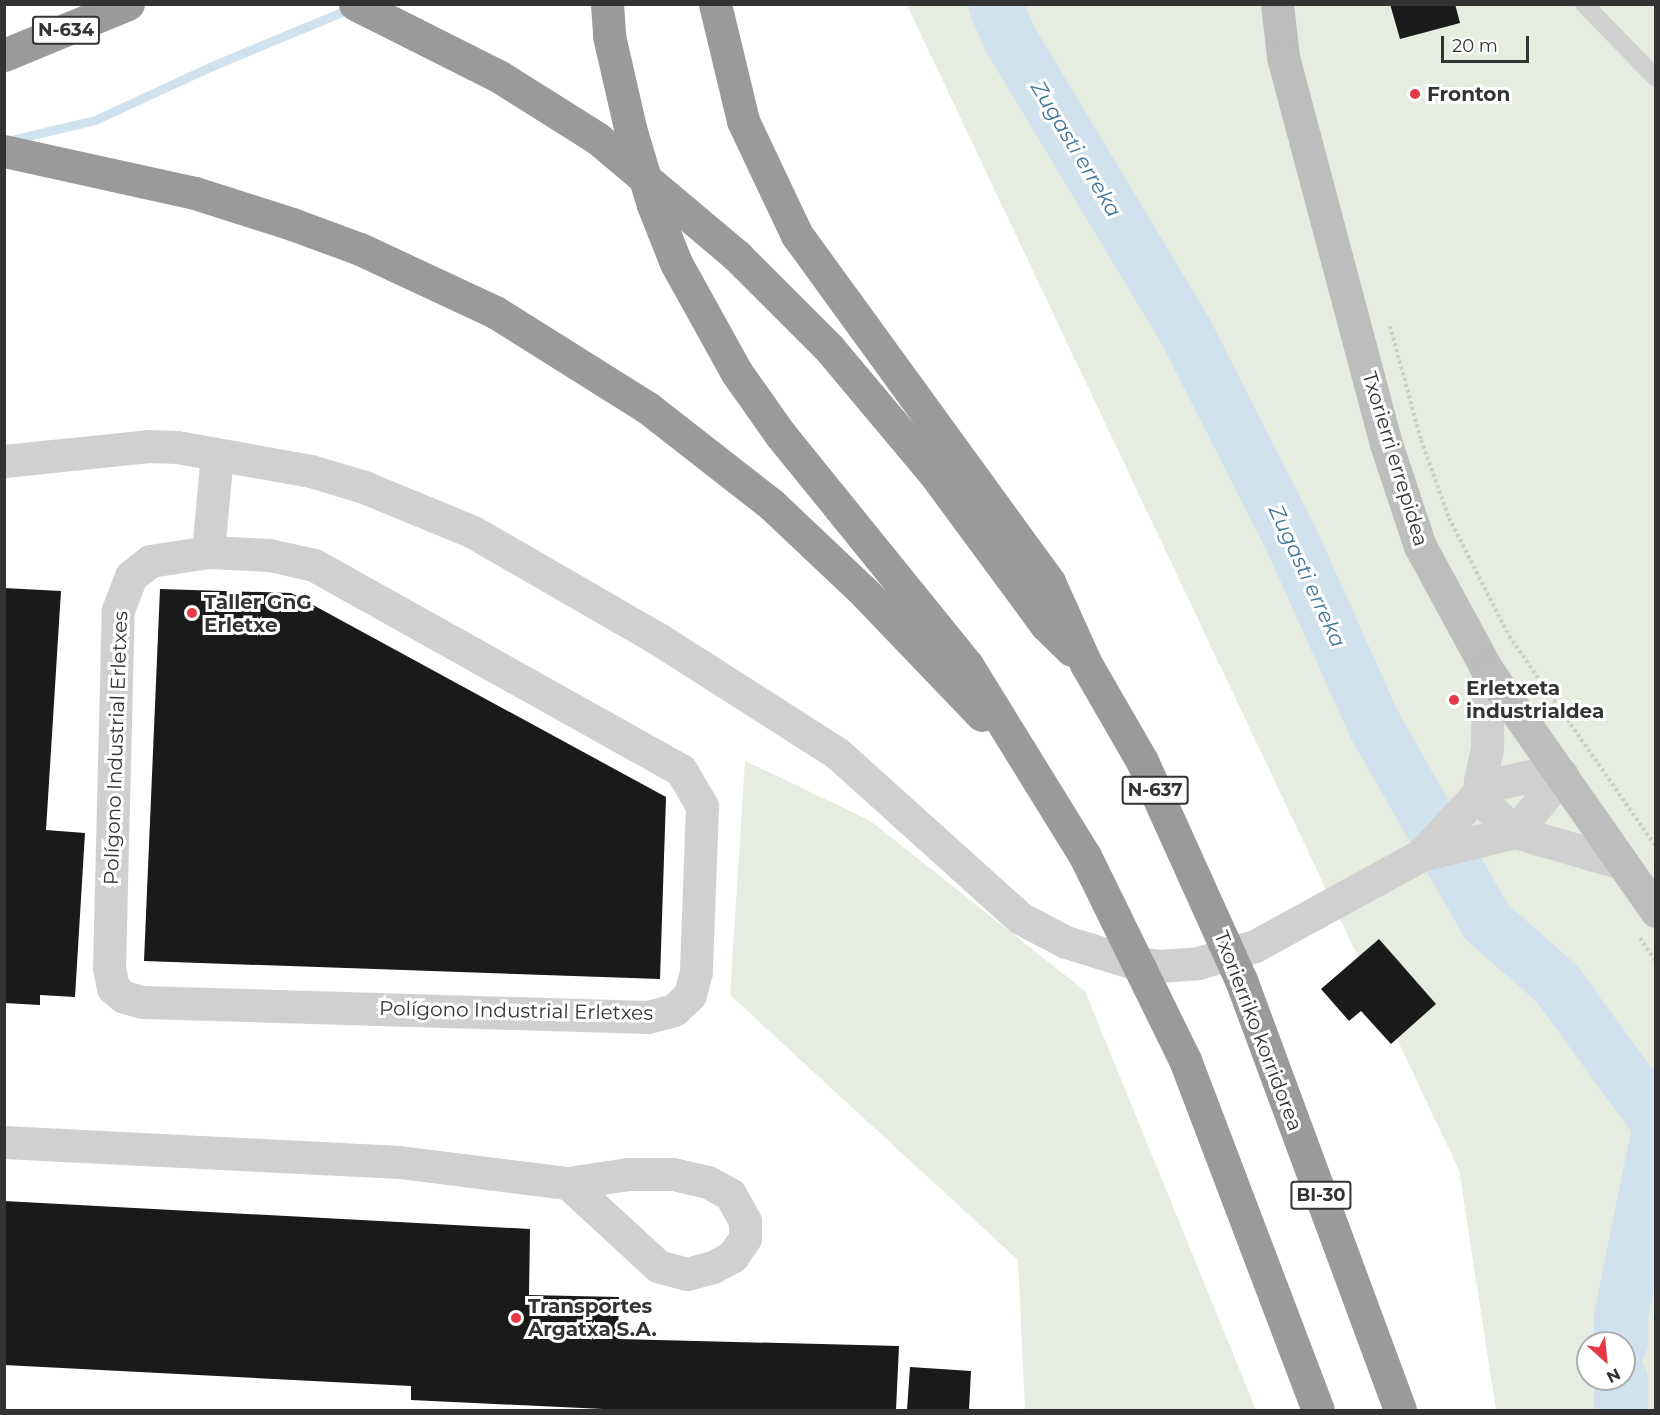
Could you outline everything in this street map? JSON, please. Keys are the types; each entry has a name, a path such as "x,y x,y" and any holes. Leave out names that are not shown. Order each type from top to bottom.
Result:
{"highway":[{"name":"N-634","path":"4,55 128,4"},
{"path":"355,4 500,77 597,138 674,200 829,348 933,473 1046,625 1086,664"},
{"path":"607,4 609,36 630,128 653,205 676,263 737,373 780,434 967,665 1069,830 1157,997 1185,1060 1318,1410"},
{"path":"715,4 743,121 797,235 1049,582 1086,664"},
{"path":"4,152 195,193 360,249 439,284 564,353 648,408 746,483 821,550 1025,760"},
{"name":"Txorierriko korridorea","path":"1086,664 1142,761 1216,920 1241,980 1400,1410"}],"main road":[{"path":"1255,4 1283,57"},
{"path":"1277,4 1283,57"},
{"name":"Txorierri errepidea","path":"1283,57 1386,444 1420,546 1488,671 1656,911"}],"street":[{"path":"4,461 148,446 218,454 311,471 364,487 473,532 554,577 783,716 838,754 1020,918 1089,950 1159,966 1198,963 1234,954 1422,855 1509,834 1622,864"},
{"path":"208,552 218,454"},
{"name":"Polígono Industrial Erletxes","path":"208,552 269,555 314,565 681,770 702,806 696,972 690,995 674,1010 648,1017 142,1002 124,997 113,988 109,968 118,610 131,576 150,561 208,552"},
{"path":"1488,671 1487,748 1478,795 1509,834"},
{"path":"1422,855 1478,795 1513,779 1562,775"},
{"path":"1509,834 1562,775"},
{"path":"4,1142 399,1162 568,1183 629,1174 673,1174 708,1182 730,1194 738,1204 745,1221 745,1238 732,1256 713,1267 687,1274 658,1266 568,1183"}],"lane":[{"path":"1584,4 1656,78"}],"path":[{"path":"1388,318 1421,440 1464,548 1509,636 1656,847"}],"shaded area":[{"path":"907,5 1655,5 1655,1410 1496,1410 1459,1170"},
{"path":"745,761 869,820 1085,991 1256,1410 1025,1410 1018,1260 730,995"}],"building":[{"path":"1390,4 1455,4 1460,23 1400,39"},
{"path":"4,588 61,591 46,830 85,833 75,997 40,995 40,1005 4,1003"},
{"path":"160,589 291,593 666,797 660,979 144,961"},
{"path":"1379,939 1436,1004 1391,1044 1361,1011 1349,1021 1321,989"},
{"path":"4,1201 530,1229 529,1295 619,1297 618,1339 899,1346 896,1410 624,1410 411,1400 411,1386 4,1365"},
{"path":"910,1367 971,1371 969,1410 907,1410"}],"waterway":[{"name":"Zugasti erreka","path":"995,4 1010,39 1187,334 1293,543 1375,726 1487,922 1557,984 1656,1120"},
{"path":"7,141 95,120 212,66 351,8"},
{"name":"Zugasti erreka","path":"1621,1331 1621,1316 1656,1144"},
{"name":"Zugasti erreka","path":"1621,1391 1621,1410"}],"place":[{"name":"Fronton","path":"1415,94"},
{"name":"Taller GnG Erletxe","path":"192,613"},
{"name":"Erletxeta industrialdea","path":"1454,700"},
{"name":"Transportes Argatxa S.A.","path":"516,1318"}]}
